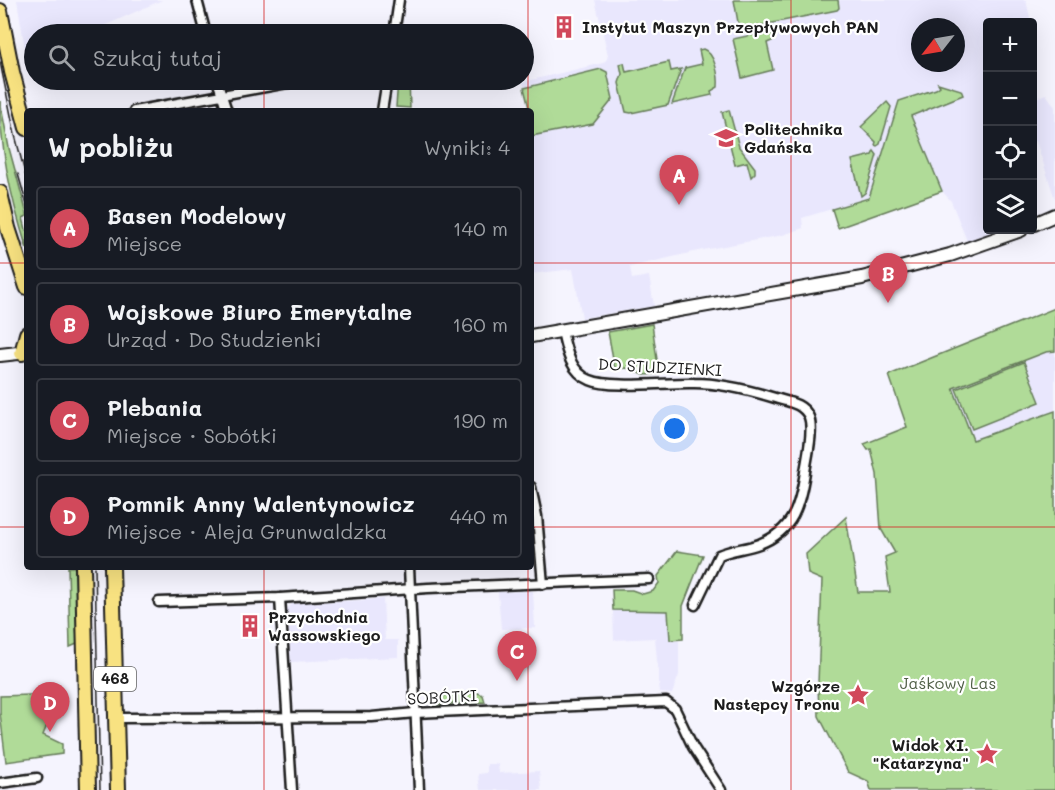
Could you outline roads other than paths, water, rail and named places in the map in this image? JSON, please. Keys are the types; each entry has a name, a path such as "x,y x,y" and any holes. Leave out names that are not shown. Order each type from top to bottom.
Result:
{"main road":[{"path":"0,11 24,117"},
{"path":"0,193 8,228 24,277"},
{"path":"1037,223 1055,215"},
{"path":"534,336 878,274 966,250 1010,234"},
{"path":"0,355 24,352"},
{"name":"468","path":"83,570 88,790"},
{"name":"468","path":"112,570 118,790"}],"street":[{"path":"196,0 203,24"},
{"path":"395,24 399,0"},
{"path":"221,90 226,108"},
{"path":"150,108 249,90"},
{"path":"382,108 385,90"},
{"name":"DO STUDZIENKI","path":"562,331 567,353 576,370 591,381 607,384 715,384 763,394 799,405 807,413 811,423 797,510 788,524 770,539 720,555 695,605"},
{"path":"534,502 543,584"},
{"path":"409,570 418,790"},
{"path":"159,602 649,579"},
{"path":"280,598 292,790"},
{"name":"SOBÓTKI","path":"116,718 372,717 415,713 666,702 675,709 693,747 721,790"},
{"path":"0,783 38,778"}],"tram line":[{"path":"0,62 24,170"},
{"path":"18,174 24,195"},
{"path":"95,570 100,790"}],"place":[{"name":"Instytut Maszyn Przepływowych PAN","path":"564,27"},
{"name":"Politechnika Gdańska","path":"726,138"},
{"name":"Basen Modelowy","path":"679,205"},
{"name":"Wojskowe Biuro Emerytalne","path":"888,303"},
{"name":"Przychodnia Wassowskiego","path":"250,626"},
{"name":"Plebania","path":"517,681"},
{"name":"Wzgórze Następcy Tronu","path":"858,695"},
{"name":"Pomnik Anny Walentynowicz","path":"50,732"},
{"name":"Widok XI. \"Katarzyna\"","path":"987,754"}],"park label":[{"name":"Jaśkowy Las","path":"948,683"}]}
